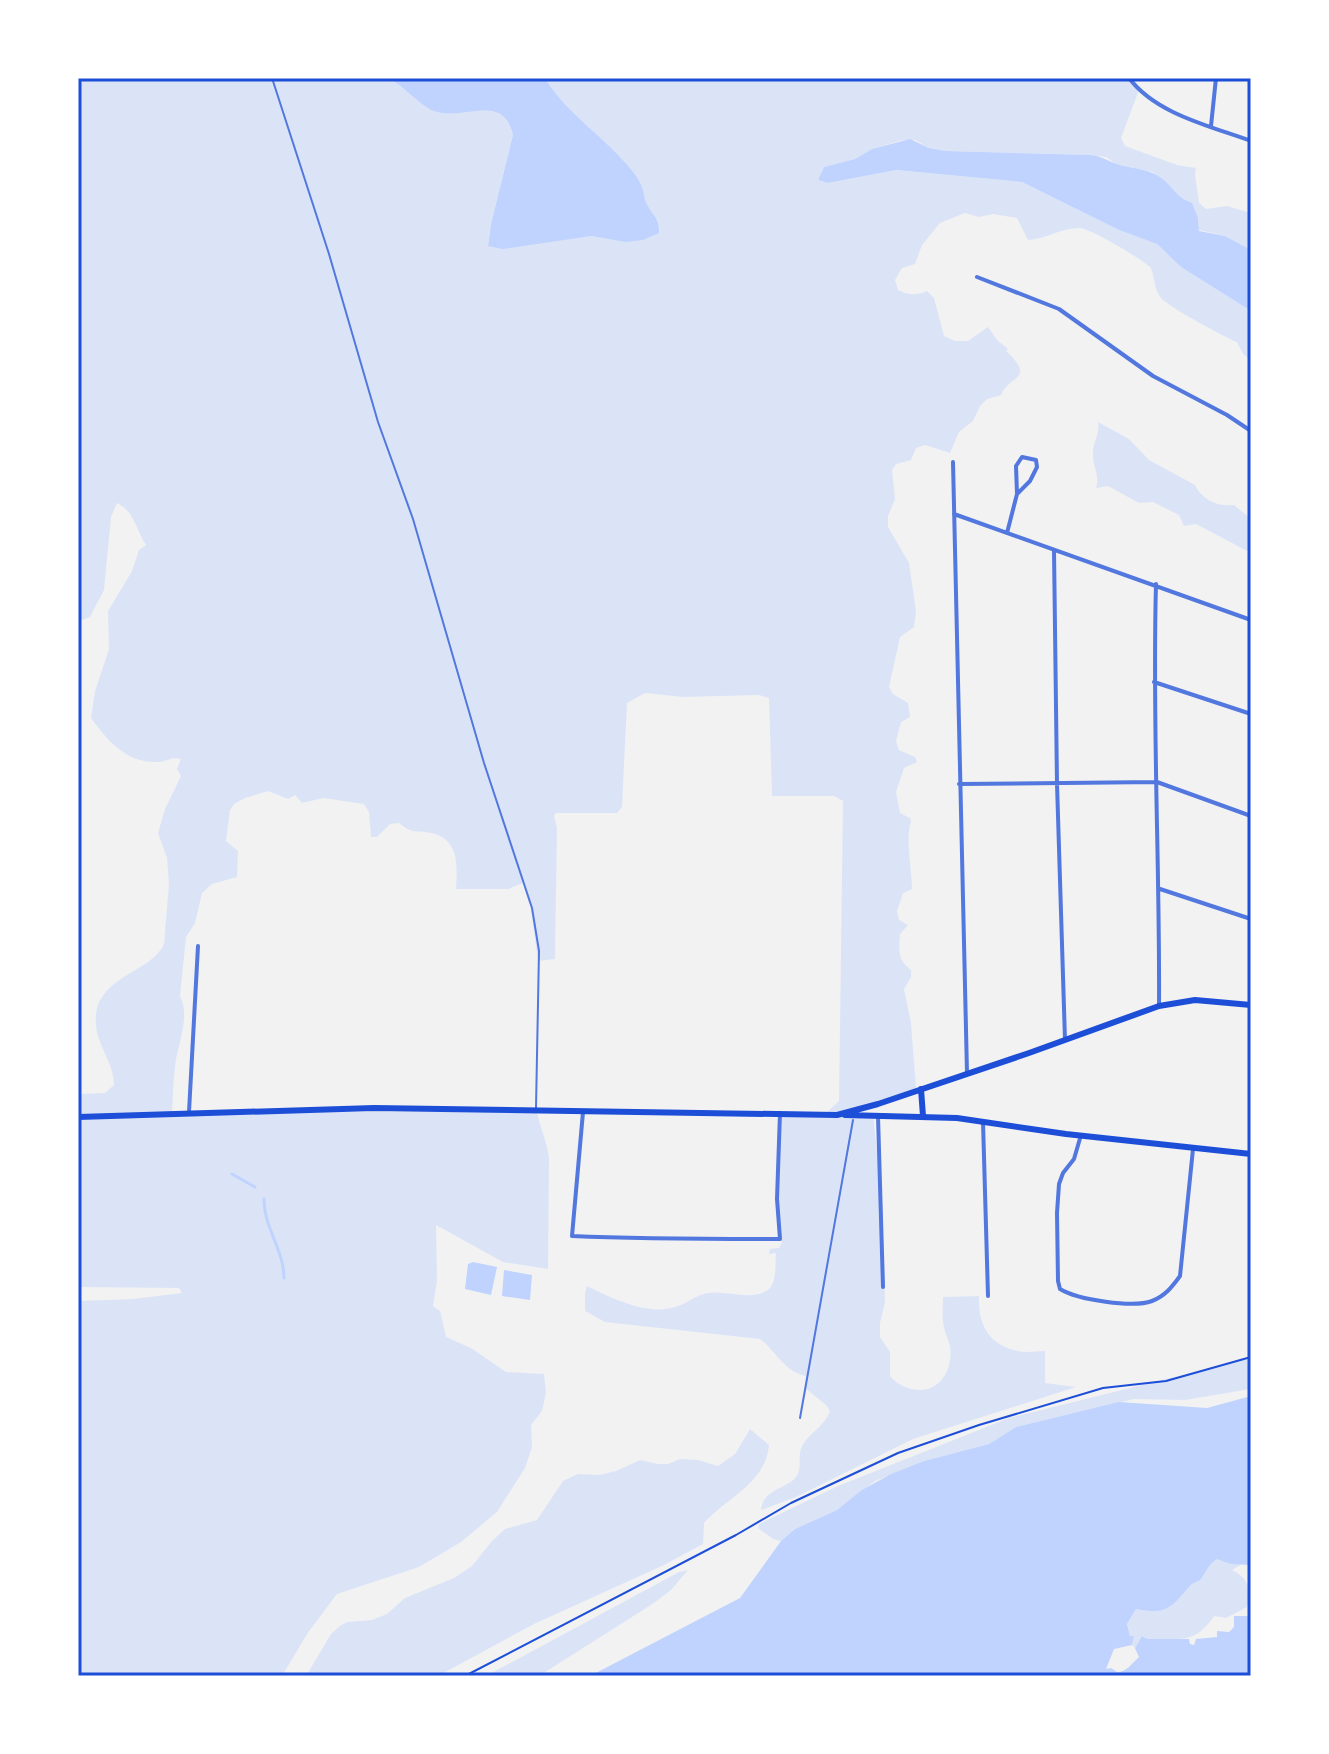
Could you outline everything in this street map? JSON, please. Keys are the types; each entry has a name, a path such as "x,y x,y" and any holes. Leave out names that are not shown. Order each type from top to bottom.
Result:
{"main road":[{"path":"837,1115 878,1104 1159,1006 1195,1000 1251,1005"},
{"path":"921,1089 923,1116"},
{"path":"78,1117 374,1108 923,1116 1251,1154"}],"street":[{"path":"1129,78 1136,87 1164,106 1251,141"},
{"path":"1211,126 1216,78"},
{"path":"977,277 1059,309 1153,376 1251,431"},
{"path":"1007,533 1017,494 1018,461 1022,457 1033,458 1038,463 1036,471 1017,494"},
{"path":"953,462 967,1073"},
{"path":"954,514 1251,620"},
{"path":"1054,550 1065,1040"},
{"path":"1156,584 1153,682 1160,889 1159,1006"},
{"path":"1153,682 1251,714"},
{"path":"959,784 1157,782 1251,816"},
{"path":"1160,889 1251,919"},
{"path":"189,1112 198,946"},
{"path":"583,1111 572,1236 637,1239 780,1239 777,1199 780,1113"},
{"path":"878,1116 883,1287"},
{"path":"983,1122 988,1296"},
{"path":"1081,1135 1074,1159 1059,1184 1058,1281 1060,1289 1069,1294 1108,1301 1150,1302 1169,1290 1180,1276 1193,1149"}],"lane":[{"path":"272,78 329,254 378,422 413,519 484,763 532,908 539,951 536,1111"},
{"path":"800,1418 853,1120"}],"path":[{"path":"465,1676 736,1535 791,1503 898,1453 1079,1395 1117,1386 1171,1380 1251,1357"}],"shaded area":[{"path":"78,78 388,78 405,87 434,111 491,111 500,114 513,135 488,245 591,236 625,242 659,233 658,221 648,206 638,178 565,104 545,78 1128,78 1139,90 1121,138 1125,146 1177,165 1196,168 1199,203 1206,209 1227,206 1251,213 1251,250 1225,236 1199,230 1198,218 1165,180 1152,172 1116,164 1106,157 946,151 929,148 915,140 903,140 872,149 855,159 824,167 818,180 829,183 895,170 1022,182 1119,230 1157,244 1181,267 1251,311 1251,361 1237,342 1161,298 1151,268 1116,245 1079,228 1028,240 1017,218 993,214 979,217 965,213 940,223 922,245 915,264 902,268 895,280 898,290 912,294 927,291 934,298 944,336 955,341 968,341 988,327 1008,349 1006,351 1015,360 1020,372 1001,395 987,399 980,406 973,421 959,432 950,453 925,445 916,448 911,460 896,464 892,470 895,499 888,516 888,527 909,563 916,611 914,627 900,637 889,687 893,694 908,703 910,717 901,722 896,741 899,750 915,757 917,762 904,768 896,792 900,813 910,818 911,822 912,889 903,893 897,911 899,920 908,925 900,934 899,950 903,962 911,970 911,977 904,989 911,1023 916,1088 854,1113 873,1114 882,1201 885,1302 880,1337 890,1352 890,1376 900,1385 914,1390 930,1388 942,1380 950,1360 950,1346 943,1322 943,1297 979,1296 980,1316 992,1338 1018,1351 1045,1351 1045,1383 1076,1387 913,1439 796,1497 761,1510 768,1495 796,1477 802,1446 830,1411 805,1388 806,1376 786,1366 760,1339 605,1322 585,1311 587,1286 607,1296 653,1309 675,1307 716,1292 756,1295 769,1289 774,1277 776,1253 769,1254 770,1249 779,1248 782,1242 778,1238 779,1113 826,1113 839,1101 843,801 834,796 772,796 769,698 759,695 683,697 645,693 627,703 622,807 617,813 556,813 554,816 557,828 555,959 538,961 531,909 523,883 508,889 456,889 453,849 443,838 413,831 399,823 390,824 377,837 371,837 369,812 364,804 323,798 302,803 295,795 288,799 268,791 245,798 230,810 226,841 238,851 237,877 212,884 202,893 195,923 186,937 180,996 184,1022 175,1067 172,1113 537,1111 549,1158 548,1269 503,1262 436,1225 437,1280 433,1306 440,1311 446,1337 471,1348 506,1372 544,1374 546,1393 542,1411 531,1425 532,1447 525,1468 497,1512 461,1542 419,1567 337,1594 307,1634 282,1676 78,1676 78,1301 182,1293 179,1288 78,1287 78,1094 105,1093 114,1085 96,1026 97,1009 103,996 157,954 164,944 169,884 167,858 158,833 165,809 181,776 177,769 181,759 157,762 136,759 118,749 91,718 95,691 109,649 108,611 132,571 139,550 146,545 131,516 117,503 111,517 104,590 90,617 78,618"},
{"path":"1098,422 1129,439 1149,460 1195,485 1206,498 1216,504 1234,505 1251,519 1251,553 1196,524 1184,526 1179,515 1153,502 1139,503 1108,486 1096,488 1093,451"},
{"path":"1251,1358 1250,1389 1185,1400 1134,1399 1016,1427 989,1444 924,1461 875,1481 837,1510 795,1529 781,1541 758,1528 759,1524 838,1486 1009,1418"},
{"path":"750,1429 769,1445 766,1458 753,1480 704,1523 703,1544 534,1624 438,1676 306,1676 331,1634 340,1626 387,1614 405,1598 454,1578 472,1566 505,1529 537,1520 563,1481 578,1474 599,1475 616,1471 640,1460 668,1464 680,1459 698,1460 718,1466 735,1454"},
{"path":"1217,1559 1242,1564 1232,1570 1247,1585 1247,1607 1226,1618 1214,1616 1193,1636 1147,1639 1142,1636 1135,1648 1132,1645 1134,1637 1130,1636 1127,1624 1136,1609 1154,1611 1167,1607 1201,1578"},
{"path":"688,1570 671,1590 654,1603 539,1676 486,1676 679,1572"}],"water":[{"path":"388,78 545,78 565,104 634,173 658,221 659,233 643,240 625,242 591,236 503,249 488,246 513,135 508,122 491,111 434,111"},
{"path":"910,139 929,148 946,151 1094,156 1158,176 1192,203 1199,231 1225,236 1251,250 1251,311 1181,267 1157,244 1119,230 1022,182 896,170 828,183 818,180 824,167"},
{"path":"473,1262 497,1267 491,1295 465,1289 468,1264"},
{"path":"504,1270 532,1275 530,1300 502,1296"},
{"path":"1251,1396 1251,1565 1231,1564 1217,1559 1201,1579 1167,1608 1154,1611 1136,1609 1127,1624 1130,1636 1134,1636 1132,1645 1114,1649 1106,1669 1117,1672 1129,1667 1139,1657 1135,1648 1142,1636 1147,1639 1189,1639 1190,1644 1194,1645 1196,1639 1217,1637 1217,1631 1229,1632 1234,1627 1234,1616 1251,1616 1251,1676 590,1676 740,1598 781,1541 795,1529 837,1510 862,1490 891,1474 924,1461 989,1444 1016,1427 1119,1402 1207,1408"}],"waterway":[{"path":"232,1174 255,1187"},
{"path":"264,1199 284,1278"}]}
